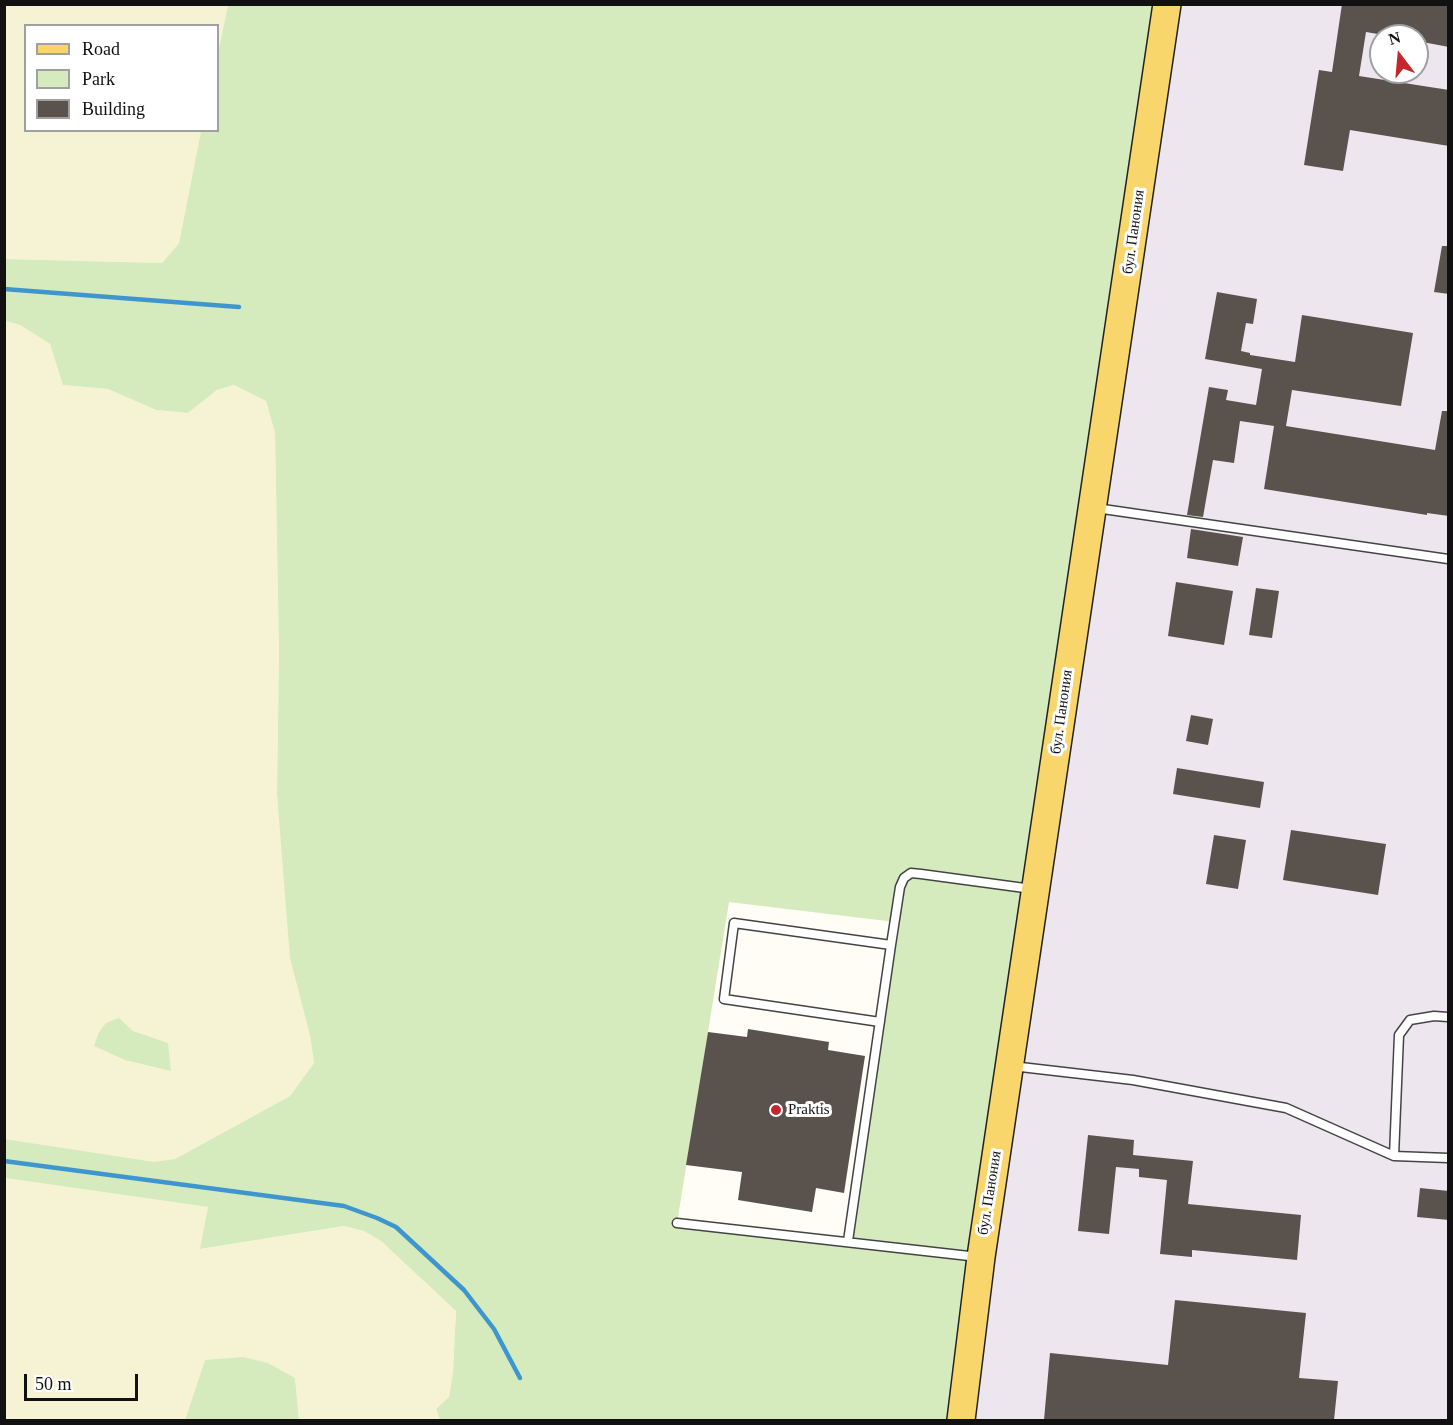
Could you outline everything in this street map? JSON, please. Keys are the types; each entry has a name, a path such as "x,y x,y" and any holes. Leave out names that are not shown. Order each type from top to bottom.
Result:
{"main road":[{"name":"бул. Панония","path":"961,1420 981,1257 1167,4"}],"lane":[{"path":"1093,508 1449,559"},
{"path":"848,1241 891,945 900,887 904,878 911,873 1036,890"},
{"path":"880,1022 724,999 734,923 891,945"},
{"path":"1394,1156 1399,1035 1410,1020 1434,1016 1449,1017"},
{"path":"1009,1065 1132,1080 1286,1108 1394,1156 1449,1158"},
{"path":"677,1223 981,1257"}],"shaded area":[{"path":"5,5 228,5 219,48 219,24 24,24 24,132 201,132 179,243 162,263 5,259"},
{"path":"1167,5 1448,5 1448,1420 961,1420"},
{"path":"4,321 20,325 50,344 64,385 108,389 156,410 188,413 217,390 234,385 266,401 275,433 279,651 277,794 314,1063 290,1096 175,1159 154,1163 5,1139"},
{"path":"5,1178 208,1207 201,1249 344,1226 364,1231 381,1241 456,1311 453,1372 449,1397 436,1409 440,1420 299,1420 295,1378 205,1360 185,1420 5,1420"}],"green space":[{"path":"228,5 1167,5 961,1420 440,1420 436,1409 449,1397 453,1372 456,1311 381,1241 364,1231 344,1226 200,1249 208,1207 5,1178 5,1139 154,1162 175,1159 290,1096 314,1063 310,1035 290,958 277,794 279,651 275,433 266,401 234,385 217,390 188,413 156,410 108,389 63,385 50,344 20,325 5,321 5,259 162,263 179,243 201,132 219,132 219,48","holes":["729,902 895,922 848,1241 677,1223"]},
{"path":"119,1018 133,1031 168,1043 171,1071 125,1060 94,1046 99,1032 106,1023"},
{"path":"243,1357 268,1363 295,1378 299,1420 185,1420 205,1360"}],"building":[{"path":"1342,4 1449,4 1449,47 1429,43 1429,24 1369,24 1359,76 1369,78 1369,84 1410,84 1449,90 1449,146 1350,130 1343,171 1304,165 1319,70 1332,72"},
{"path":"1442,246 1449,246 1449,294 1434,292"},
{"path":"1217,292 1257,299 1253,324 1246,323 1241,351 1250,353 1250,355 1295,362 1302,315 1413,333 1401,406 1292,390 1286,426 1435,450 1442,411 1449,411 1449,516 1427,513 1427,515 1264,489 1274,426 1240,421 1234,463 1213,460 1203,517 1187,515 1209,387 1228,390 1226,400 1256,405 1262,369 1205,359"},
{"path":"1191,529 1243,537 1238,566 1187,558"},
{"path":"1176,582 1233,591 1224,645 1168,636"},
{"path":"1256,588 1279,591 1272,638 1249,635"},
{"path":"1191,715 1213,719 1208,745 1186,741"},
{"path":"1177,768 1264,782 1260,808 1173,794"},
{"path":"1291,830 1386,844 1378,895 1283,880"},
{"path":"1214,835 1246,840 1238,889 1206,884"},
{"name":"Praktis","path":"748,1029 829,1042 828,1050 865,1056 844,1193 816,1188 812,1212 738,1200 742,1172 686,1165 708,1032 747,1037"},
{"path":"1088,1135 1134,1140 1133,1155 1193,1161 1188,1204 1301,1215 1297,1260 1192,1250 1192,1257 1160,1254 1167,1180 1139,1177 1139,1169 1116,1167 1109,1234 1078,1231"},
{"path":"1420,1188 1449,1191 1449,1220 1417,1217"},
{"path":"1175,1300 1306,1313 1299,1378 1338,1381 1334,1420 1044,1420 1050,1353 1168,1365"}],"waterway":[{"path":"4,289 239,307"},
{"path":"4,1161 344,1206 377,1218 396,1227 464,1290 494,1329 520,1378"}],"place":[{"name":"Praktis","path":"776,1110"}]}
